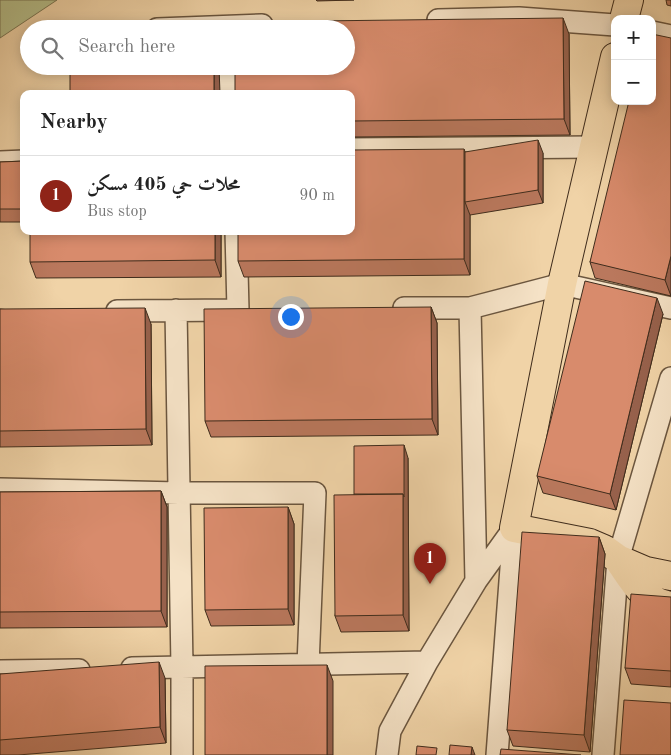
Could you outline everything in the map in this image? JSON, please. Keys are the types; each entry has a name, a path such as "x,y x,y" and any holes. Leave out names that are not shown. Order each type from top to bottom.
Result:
{"main road":[{"path":"625,15 629,0"},
{"path":"614,60 562,284 514,528 590,543 604,549 618,559 646,571 671,576"},
{"path":"618,559 637,587 648,597 671,606"}],"street":[{"path":"421,20 519,18 611,25"},
{"path":"656,33 671,36"},
{"path":"229,75 230,90"},
{"path":"355,149 593,147"},
{"path":"0,162 20,161"},
{"path":"98,311 248,310 237,235"},
{"path":"383,309 470,308 562,284 671,308"},
{"path":"470,308 476,581"},
{"path":"176,310 182,755"},
{"path":"603,755 616,702 618,559 661,445 671,378"},
{"path":"0,490 315,493 308,665"},
{"path":"387,755 390,731 427,662 476,581 514,528"},
{"path":"497,755 514,528"},
{"path":"0,671 427,662"}],"green space":[{"path":"0,0 57,0 27,20 20,20 20,25 0,38"}],"building":[{"path":"563,18 564,119 355,121 355,90 235,90 235,75 355,75 355,21"},
{"path":"656,35 671,38 671,256 665,280 590,262 628,105 656,105"},
{"path":"70,75 214,75 214,90 70,90"},
{"path":"538,140 538,190 465,202 465,152"},
{"path":"464,149 464,259 238,261 238,235 355,235 355,150"},
{"path":"20,161 20,209 0,209 0,162"},
{"path":"30,235 215,235 215,260 30,262"},
{"path":"585,281 657,298 610,494 537,476"},
{"path":"431,307 432,419 205,421 204,309"},
{"path":"145,308 146,429 0,431 0,309"},
{"path":"404,445 404,497 403,494 354,494 354,446"},
{"path":"161,491 161,611 0,612 0,492"},
{"path":"403,494 403,615 335,616 334,495"},
{"path":"288,507 288,609 205,610 204,508"},
{"path":"522,532 599,537 584,735 507,730"},
{"path":"631,594 671,597 671,671 625,668"},
{"path":"159,662 160,727 0,740 0,674"},
{"path":"327,665 327,755 205,755 205,666"},
{"path":"624,700 671,703 671,755 620,755"},
{"path":"450,745 472,747 471,755 449,755"},
{"path":"417,746 437,748 436,755 416,755"},
{"path":"501,749 581,755 500,755"}],"place":[{"name":"محلات حي 405 مسكن","path":"430,584"}]}
